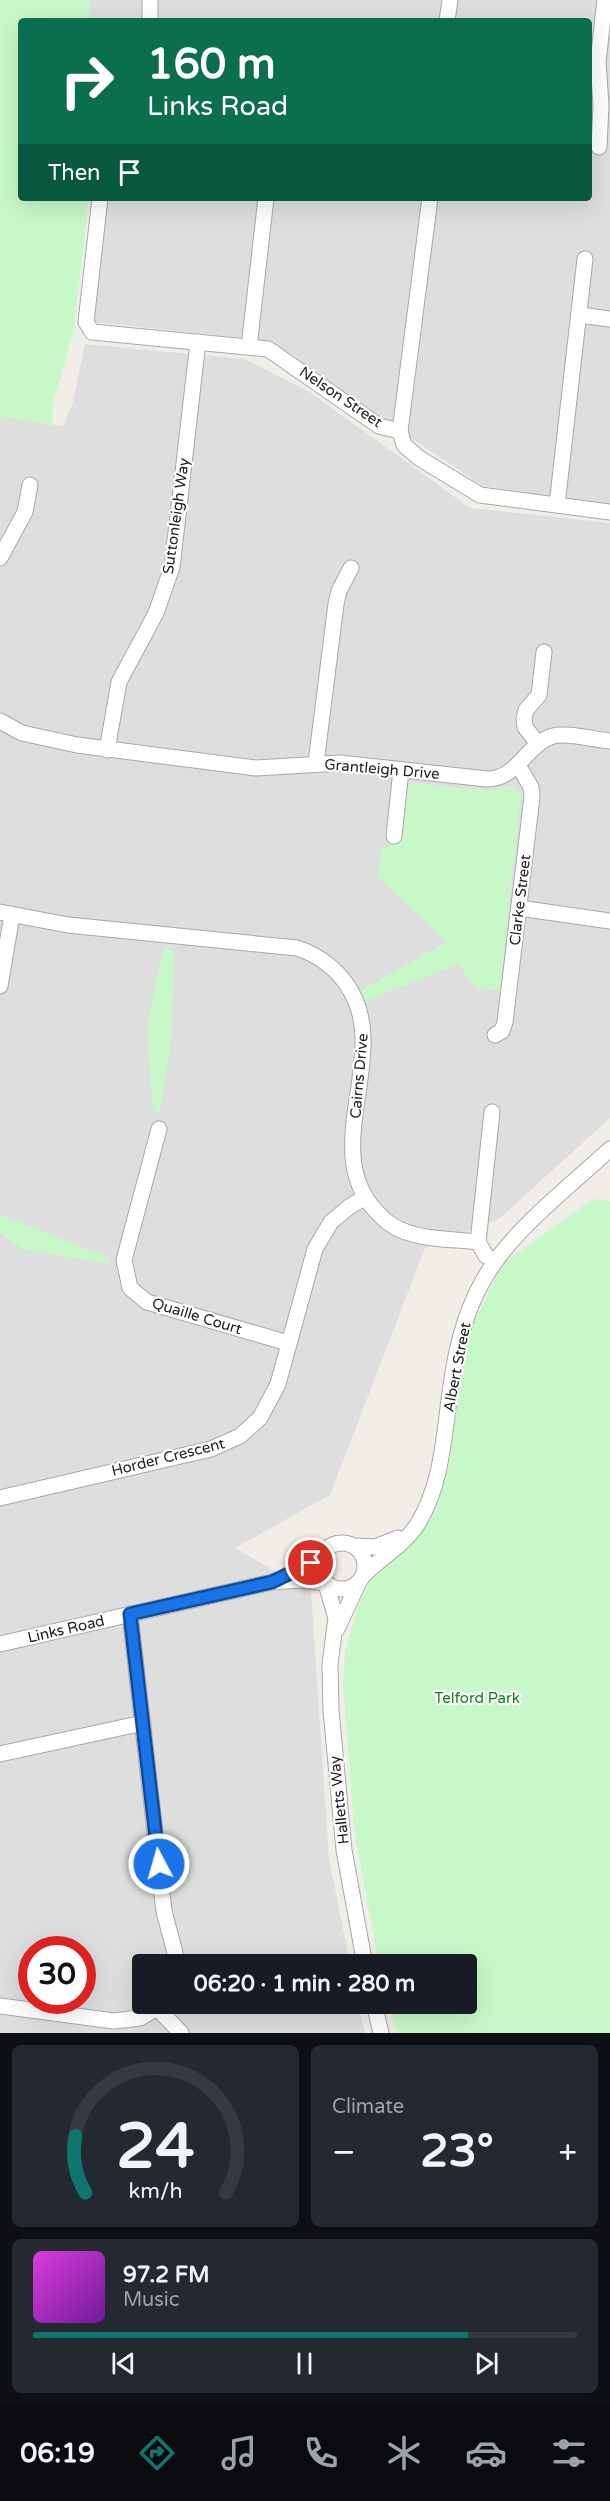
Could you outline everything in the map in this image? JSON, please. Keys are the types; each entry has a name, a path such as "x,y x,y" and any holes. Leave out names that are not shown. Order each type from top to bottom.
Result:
{"street":[{"path":"150,0 150,18"},
{"path":"447,18 450,0"},
{"path":"599,147 601,105 598,62 604,0"},
{"name":"Nelson Street","path":"100,201 86,322 88,328 98,333 272,350 380,426 400,431 404,445 419,458 480,495 610,512"},
{"path":"249,347 266,201"},
{"path":"400,431 430,201"},
{"path":"557,505 585,259"},
{"path":"580,315 610,319"},
{"name":"Suttonleigh Way","path":"106,750 119,682 156,613 172,567 198,342"},
{"path":"0,558 25,512 30,485"},
{"path":"316,763 337,597 351,568"},
{"path":"544,652 539,695 526,710 525,727 538,744 555,735 610,741"},
{"name":"Grantleigh Drive","path":"0,721 22,733 106,750 256,768 316,763 497,779 504,777 538,744"},
{"name":"Clarke Street","path":"495,1035 502,1030 505,1022 532,792 518,765"},
{"path":"394,836 401,770"},
{"path":"519,908 610,921"},
{"path":"0,986 6,913"},
{"name":"Cairns Drive","path":"6,913 68,925 297,948 314,954 326,962 341,976 354,994 362,1016 364,1036 353,1151 356,1176 364,1198 385,1220 401,1230 420,1236 478,1242"},
{"path":"492,1112 478,1242 486,1256 495,1260"},
{"name":"Quaille Court","path":"159,1130 124,1260 130,1287 147,1302 288,1343"},
{"name":"Albert Street","path":"361,1578 416,1527 433,1495 441,1465 454,1363 462,1328 477,1291 495,1260 521,1231 610,1149"},
{"name":"Horder Crescent","path":"0,1497 211,1449 228,1443 260,1418 270,1403 278,1384 315,1249 331,1222 364,1198"},
{"path":"354,1545 364,1558 361,1578 344,1589 332,1587 319,1573 320,1556 328,1547 337,1542 375,1547 396,1540 416,1527"},
{"name":"Links Road","path":"272,1582 305,1568 320,1556"},
{"name":"Halletts Way","path":"335,1634 361,1578"},
{"name":"Links Road","path":"0,1644 272,1582 300,1580 326,1583"},
{"name":"Halletts Way","path":"326,1583 333,1603 335,1634 330,1664 335,1755 344,1850 363,1954"},
{"path":"130,1614 164,1911 175,1954"},
{"path":"0,1754 143,1723"},
{"path":"0,2006 114,2021 140,2018 147,2014"},
{"path":"166,2014 181,2033"},
{"path":"376,2014 381,2033"}],"shaded area":[{"path":"88,0 610,0 610,505 483,486 264,340 93,322 105,201 592,201 592,18 91,18"},
{"path":"85,344 244,359 311,393 470,508 610,523 610,1118 499,1219 425,1248 330,1495 235,1548 311,1592 329,1858 348,1954 132,1954 132,2014 360,2014 365,2033 0,2033 0,416 63,426 72,406"}],"green space":[{"path":"0,0 88,0 91,18 18,18 18,201 89,201 74,330 53,404 53,425 0,416"},
{"path":"405,782 494,791 504,787 514,787 521,795 500,990 475,988 459,964 361,1003 357,993 446,942 378,877 382,847 391,846 396,794"},
{"path":"163,948 174,951 172,1032 160,1113 153,1111 147,1029"},
{"name":"Telford Park","path":"593,1199 610,1201 610,2033 397,2033 392,2014 477,2014 477,1954 377,1954 354,1829 343,1684 345,1651 358,1607 369,1583 379,1566 422,1531 448,1469 464,1343 502,1264"},
{"path":"0,1215 110,1258 109,1264 23,1249 0,1233"}],"route":[{"path":"159,1864 130,1614 272,1582 305,1568 311,1563"}]}
